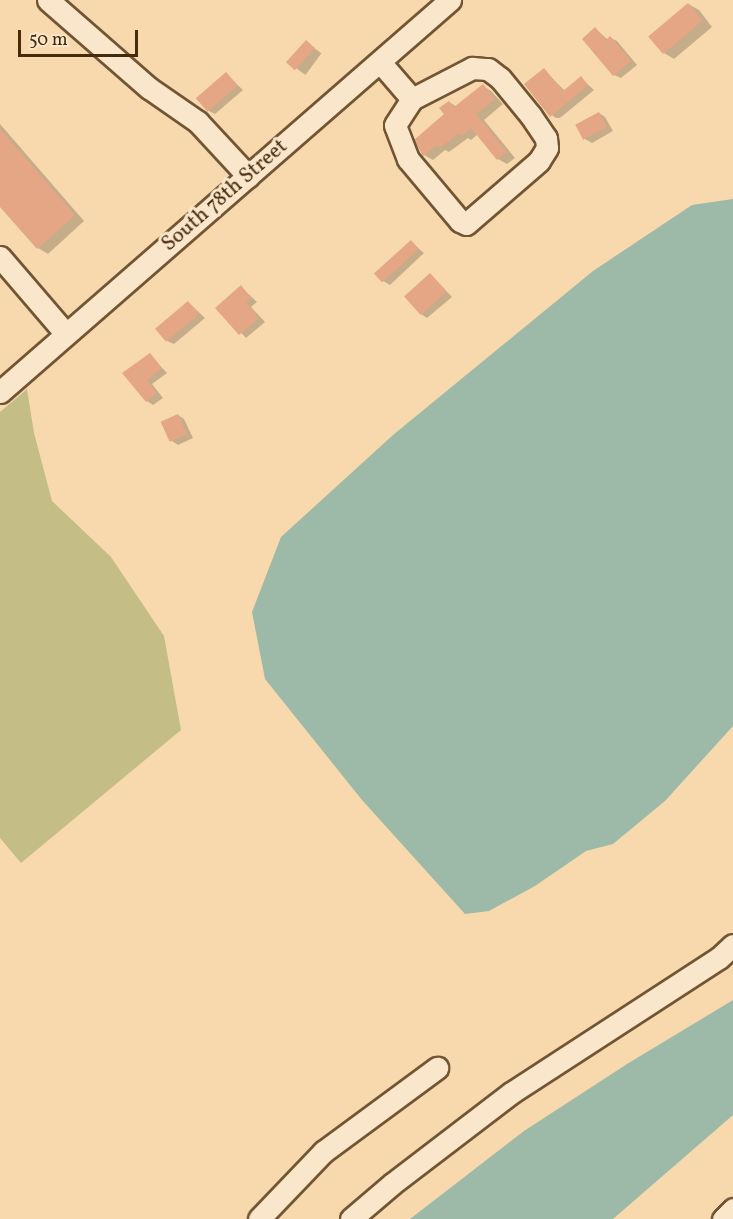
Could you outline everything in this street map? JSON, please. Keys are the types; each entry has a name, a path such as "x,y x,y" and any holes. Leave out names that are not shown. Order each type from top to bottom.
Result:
{"street":[{"path":"48,0 149,88 198,122 248,176"},
{"name":"South 78th Street","path":"0,392 450,0"},
{"path":"380,62 412,99"},
{"path":"472,68 488,69 500,78 531,116 546,138 547,148 538,160 466,224 460,221 408,159 399,141 395,125 412,99 472,68"},
{"path":"0,257 66,334"},
{"path":"351,1219 392,1184 511,1093 719,958 733,945"},
{"path":"259,1219 323,1152 437,1068"},
{"path":"723,1219 733,1209"}],"shaded area":[{"path":"733,199 733,726 665,801 613,844 586,851 535,886 489,911 465,914 362,800 265,679 252,612 281,537 393,435 593,271 692,205"},
{"path":"27,389 34,433 52,501 111,557 164,636 181,730 21,863 0,838 0,412"},
{"path":"733,1000 733,1115 613,1219 410,1219 524,1131 627,1064"}],"building":[{"path":"688,3 703,21 663,54 648,36"},
{"path":"595,27 606,40 610,36 631,61 613,76 582,39"},
{"path":"306,40 315,48 295,70 286,62"},
{"path":"544,68 563,91 581,76 588,85 550,117 524,84"},
{"path":"226,72 238,86 208,112 196,98"},
{"path":"483,84 495,99 476,114 507,152 497,160 471,128 462,136 459,133 440,148 437,145 423,156 414,140 444,114 439,108 449,101 454,107"},
{"path":"599,112 607,127 583,140 575,125"},
{"path":"0,129 75,215 37,249 0,207"},
{"path":"411,240 419,249 382,282 374,273"},
{"path":"430,273 447,292 421,315 404,296"},
{"path":"241,285 251,298 246,303 259,318 239,335 215,308"},
{"path":"188,301 199,314 166,342 155,329"},
{"path":"150,353 162,368 147,380 157,393 146,402 122,373"},
{"path":"178,414 187,434 170,442 161,422"}]}
